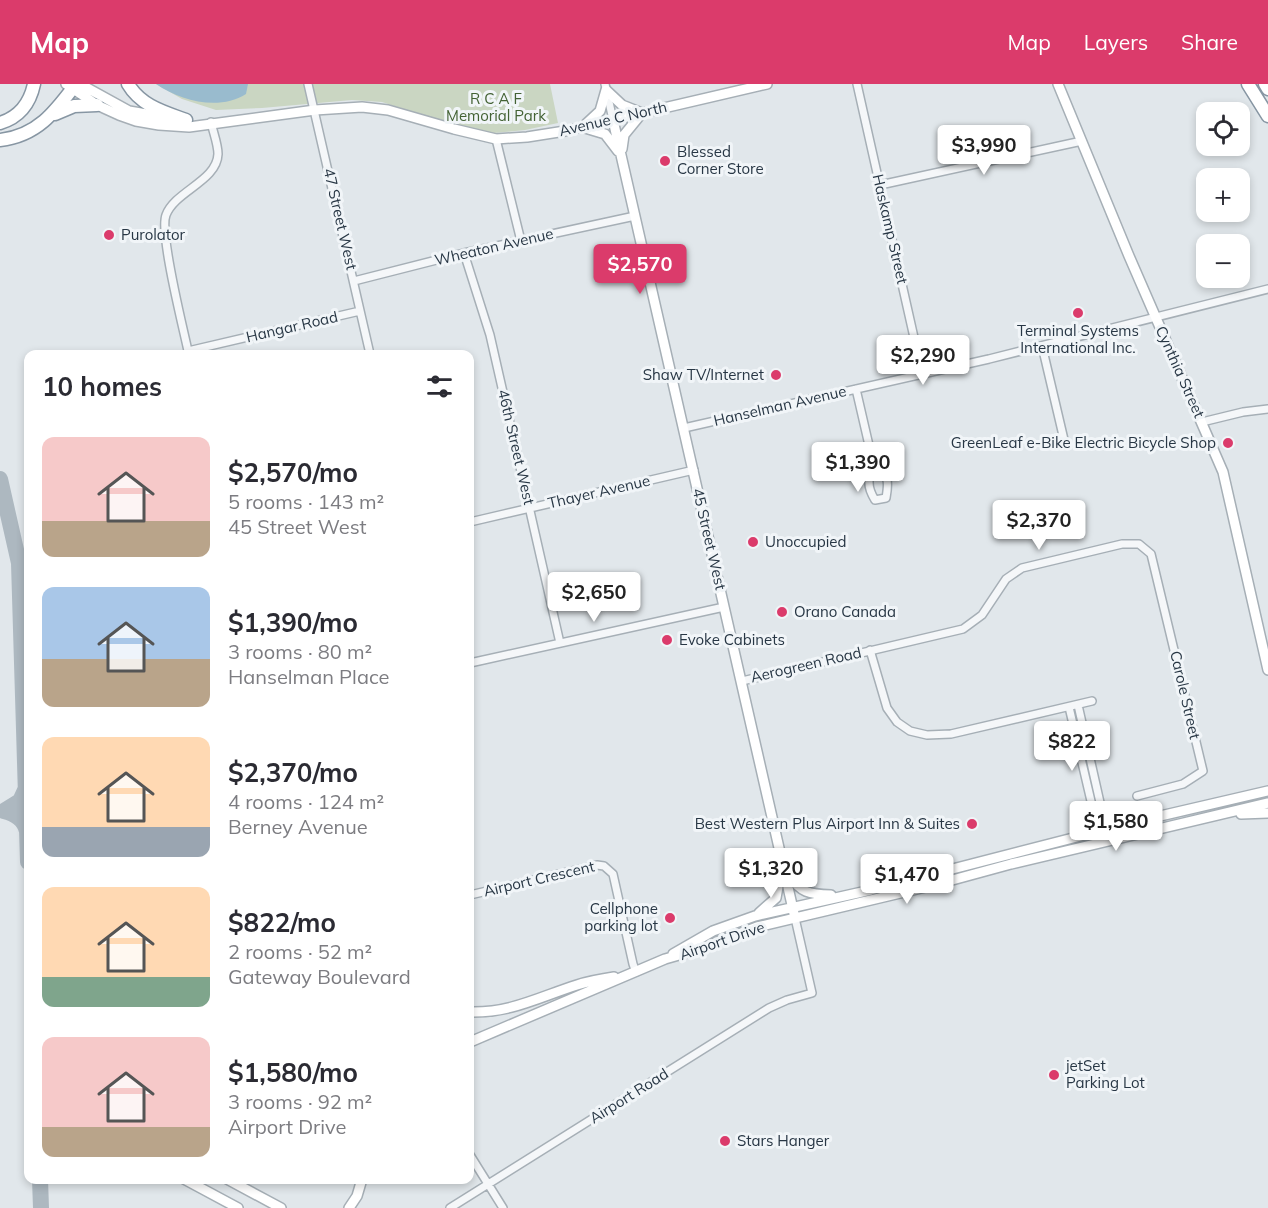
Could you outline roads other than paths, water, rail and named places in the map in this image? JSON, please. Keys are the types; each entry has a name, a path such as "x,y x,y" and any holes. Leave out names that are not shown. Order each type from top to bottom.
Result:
{"highway":[{"path":"0,123 11,119 22,110 30,98 34,84"},
{"path":"128,84 138,98 152,107 186,120"},
{"path":"1248,84 1268,116"},
{"path":"1265,84 1268,89"},
{"path":"52,116 74,85"},
{"path":"0,140 27,133 52,116 74,106 97,105"}],"main road":[{"name":"Avenue C North","path":"74,85 97,105 136,121 151,124 189,127 211,122 351,107 388,110 496,139 527,137 581,127 767,84"},
{"name":"Cynthia Street","path":"1058,84 1223,472 1268,670"},
{"name":"Avenue C North","path":"74,85 129,111 162,118 211,122"},
{"path":"606,87 625,107 642,113 624,135 621,156"},
{"path":"581,127 600,111 606,87"},
{"name":"45 Street West","path":"613,120 794,913"},
{"path":"581,127 605,134 621,156"},
{"name":"Airport Drive","path":"665,959 700,950 739,933 842,896 1102,830 1268,791"},
{"name":"Airport Drive","path":"474,1040 665,959 713,931 755,916 794,913 934,885 1021,861 1268,803"},
{"path":"1215,815 1268,813"},
{"path":"783,865 798,887 806,892 842,896"},
{"path":"755,916 776,898 783,865"},
{"name":"Airport Drive","path":"474,1012 507,1009 536,1001 575,985 633,973"},
{"path":"193,1184 238,1208"},
{"path":"236,1184 281,1208"},
{"path":"349,1208 357,1196 361,1184"}],"street":[{"name":"47 Street West","path":"308,84 369,350"},
{"name":"Haskamp Street","path":"857,84 922,373"},
{"name":"45 Street West","path":"606,87 613,120"},
{"name":"Hangar Road","path":"188,350 168,254 165,217 171,206 206,177 216,159 218,153 211,122"},
{"path":"496,139 521,241"},
{"path":"880,185 1082,141"},
{"name":"Wheaton Avenue","path":"354,281 635,216"},
{"name":"46th Street West","path":"464,254 490,335 560,643"},
{"name":"Hanselman Avenue","path":"684,428 1042,346 1268,289"},
{"name":"Hangar Road","path":"196,350 360,311"},
{"path":"1042,346 1065,444"},
{"path":"856,389 874,467 869,474 870,492 875,500 881,500 886,498 888,480 884,472 874,467"},
{"path":"1202,422 1243,412 1268,409"},
{"name":"Thayer Avenue","path":"474,521 693,470"},
{"name":"Carole Street","path":"870,650 958,630 970,625 982,615 1006,579 1022,568 1122,544 1139,544 1151,554 1203,771 1183,784 1137,796"},
{"path":"474,662 724,606"},
{"path":"870,650 886,708 897,722 910,731 927,735 947,735 1092,701"},
{"name":"Aerogreen Road","path":"741,681 870,650"},
{"path":"1078,705 1102,830"},
{"path":"1069,707 1102,830"},
{"name":"Airport Crescent","path":"474,894 599,865 606,866 613,874 633,973"},
{"name":"45 Street West","path":"794,913 812,993"},
{"name":"Airport Road","path":"450,1208 769,1008 812,993"},
{"path":"474,1161 503,1208"}],"water":[{"path":"156,84 248,84 246,94 224,102 212,103 188,99"}],"place":[{"name":"Blessed Corner Store","path":"665,161"},
{"name":"Purolator","path":"109,235"},
{"name":"Terminal Systems International Inc.","path":"1078,313"},
{"name":"Shaw TV/Internet","path":"776,375"},
{"name":"GreenLeaf e-Bike Electric Bicycle Shop","path":"1228,443"},
{"name":"Unoccupied","path":"753,542"},
{"name":"Orano Canada","path":"782,612"},
{"name":"Evoke Cabinets","path":"667,640"},
{"name":"Best Western Plus Airport Inn & Suites","path":"972,824"},
{"name":"Cellphone parking lot","path":"670,918"},
{"name":"jetSet Parking Lot","path":"1054,1075"},
{"name":"Stars Hanger","path":"725,1141"}],"park label":[{"name":"R C A F Memorial Park","path":"496,108"}]}
